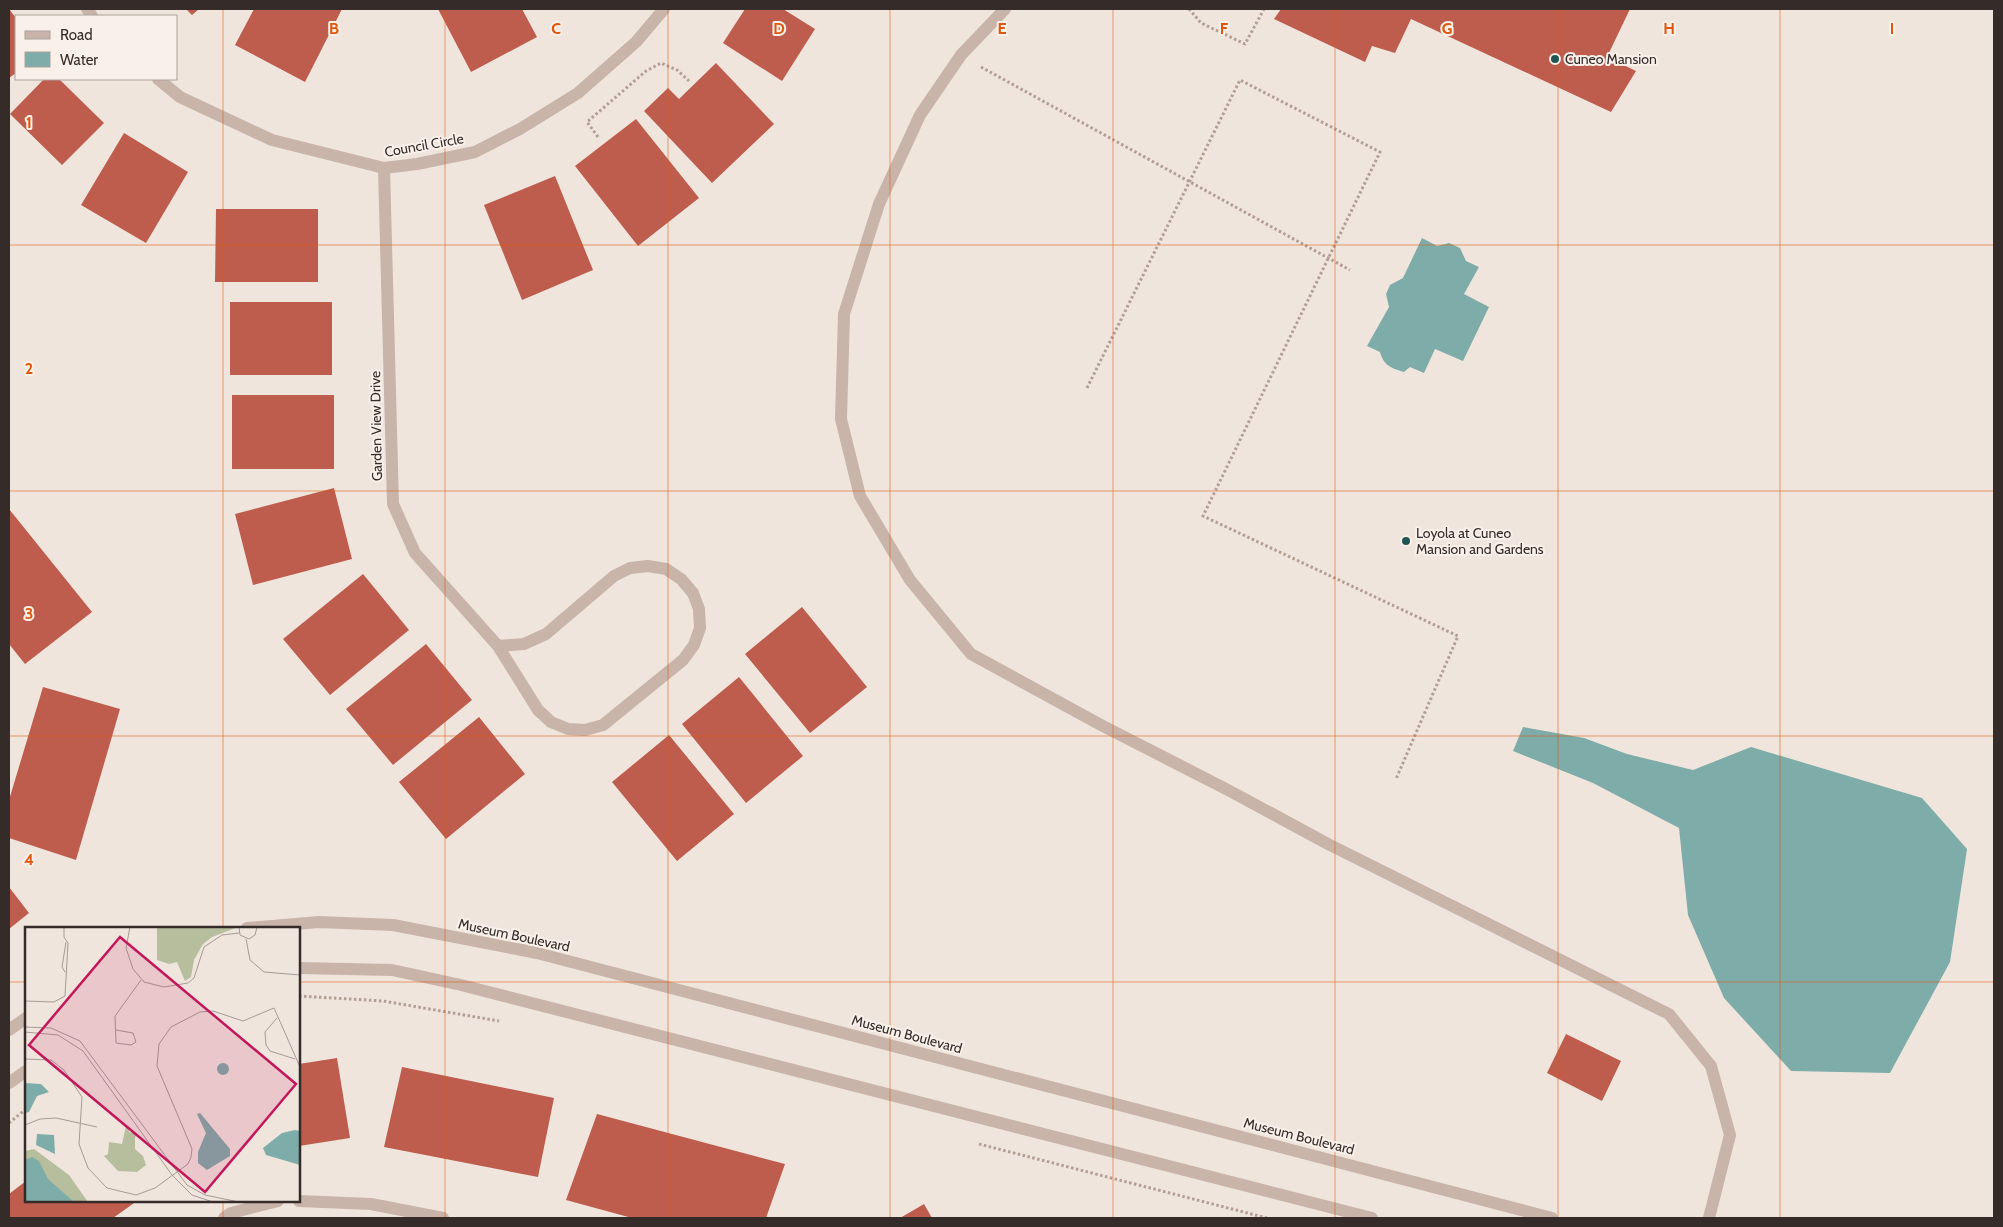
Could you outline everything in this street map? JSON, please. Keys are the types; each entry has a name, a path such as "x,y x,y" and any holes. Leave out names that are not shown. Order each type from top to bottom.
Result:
{"street":[{"name":"Council Circle","path":"159,80 180,98 272,140 384,168 417,164 475,152 520,129 578,93 636,42 664,9"},
{"path":"1005,9 961,56 920,115 879,204 844,314 841,419 860,496 910,580 971,654 1101,725 1328,844 1669,1014 1711,1066 1730,1135 1709,1218"},
{"name":"Garden View Drive","path":"384,168 393,504 415,553 498,646 538,710 551,722 568,729 585,730 603,725 684,660 694,645 700,628 699,610 693,593 681,579 666,570 648,566 630,568 614,576 546,634 524,644 498,646"},
{"name":"Museum Boulevard","path":"259,927 318,922 393,925 537,953 1552,1218"},
{"path":"300,968 392,970 461,985 1372,1218"},
{"path":"9,1030 25,1019"},
{"path":"9,1083 25,1072"},
{"path":"300,1201 371,1204 443,1218"},
{"path":"224,1218 231,1213 274,1202"}],"path":[{"path":"1189,9 1202,23 1245,44 1264,9"},
{"path":"961,56 1350,270"},
{"path":"598,137 587,122 646,71 660,63 677,70 689,80"},
{"path":"1087,388 1240,80 1380,152 1203,516 1458,636 1396,779"},
{"path":"300,996 383,1001 503,1021"},
{"path":"9,1123 25,1110"},
{"path":"977,1143 1267,1218"}],"water":[{"path":"1422,238 1437,246 1449,243 1460,248 1466,261 1479,267 1464,294 1489,307 1463,361 1435,349 1424,373 1410,367 1404,372 1389,366 1380,352 1367,346 1389,307 1386,294 1390,285 1403,278"},
{"path":"1523,727 1584,738 1627,754 1693,770 1751,747 1922,798 1967,849 1950,962 1890,1073 1791,1071 1724,998 1688,915 1679,828 1593,783 1513,751"}],"building":[{"path":"9,9 15,17 15,74 9,78"},
{"path":"186,9 199,9 192,15"},
{"path":"254,9 342,9 305,82 235,45"},
{"path":"438,9 522,9 537,37 471,72"},
{"path":"745,9 783,9 815,29 782,81 723,43"},
{"name":"Cuneo Mansion","path":"1281,9 1630,9 1607,57 1636,71 1611,112 1411,19 1395,53 1372,46 1365,62 1274,19"},
{"path":"716,63 774,124 712,183 644,111 668,88 679,99"},
{"path":"43,80 60,80 104,123 62,165 10,114"},
{"path":"636,119 699,198 638,246 575,166"},
{"path":"124,133 188,172 146,243 81,205"},
{"path":"555,176 593,270 522,300 484,205"},
{"path":"216,209 318,209 318,282 215,282"},
{"path":"230,302 332,302 332,375 230,375"},
{"path":"232,395 334,395 334,469 232,469"},
{"path":"334,488 352,559 253,585 235,514"},
{"path":"9,509 92,612 25,664 9,644"},
{"path":"363,574 409,630 330,695 283,639"},
{"path":"802,607 867,687 810,733 745,654"},
{"path":"426,644 472,700 393,765 346,709"},
{"path":"739,677 803,756 746,803 682,724"},
{"path":"43,687 120,709 76,860 9,838 9,800"},
{"path":"479,717 525,774 446,839 399,782"},
{"path":"669,735 734,814 677,861 612,782"},
{"path":"9,887 29,913 9,929"},
{"path":"1566,1034 1621,1061 1602,1101 1547,1073"},
{"path":"337,1058 350,1138 300,1146 300,1064"},
{"path":"402,1067 554,1098 538,1177 384,1147"},
{"path":"597,1114 785,1164 766,1218 632,1218 566,1200"},
{"path":"25,1182 25,1202 136,1202 113,1218 9,1218 9,1194"},
{"path":"924,1204 932,1218 900,1218"}],"place":[{"name":"Cuneo Mansion","path":"1555,59"},
{"name":"Loyola at Cuneo Mansion and Gardens","path":"1406,541"}]}
